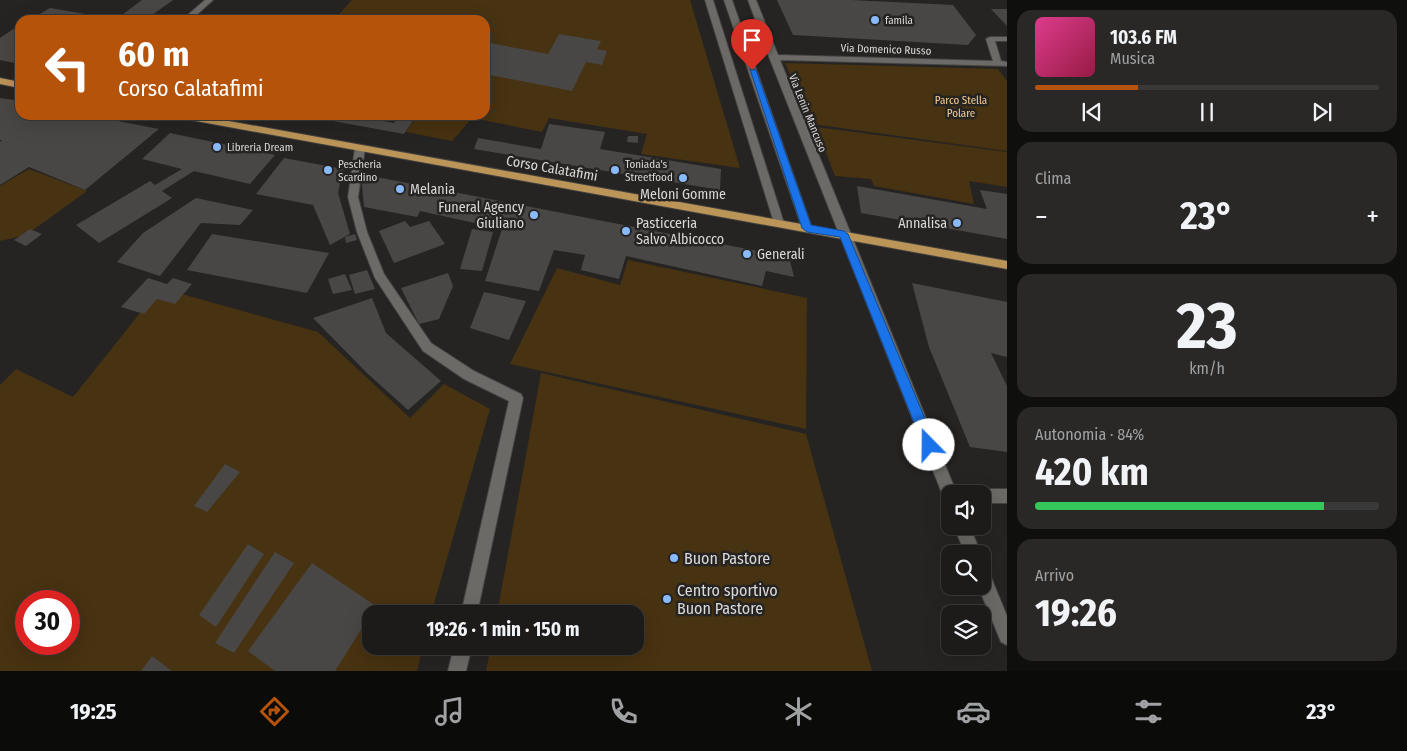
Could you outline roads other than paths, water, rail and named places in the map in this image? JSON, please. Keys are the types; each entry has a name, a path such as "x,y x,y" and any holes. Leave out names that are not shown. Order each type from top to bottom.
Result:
{"main road":[{"path":"0,81 15,84"},
{"name":"Corso Calatafimi","path":"207,120 1007,265"}],"street":[{"path":"192,15 209,0"},
{"path":"709,0 779,223"},
{"path":"728,0 807,228"},
{"name":"Via Lenin Mancuso","path":"752,0 946,485"},
{"name":"Via Domenico Russo","path":"774,57 1003,64 990,38 1007,39"},
{"path":"360,148 353,197 362,232 379,275 427,347 469,375 516,398 471,605"},
{"path":"991,496 1007,496"},
{"path":"990,595 1007,636"},
{"path":"457,671 460,655"}],"place":[{"name":"famila","path":"875,20"},
{"name":"Libreria Dream","path":"217,147"},
{"name":"Pescheria Scardino","path":"328,170"},
{"name":"Toniada's Streetfood","path":"615,170"},
{"name":"Meloni Gomme","path":"683,178"},
{"name":"Melania","path":"400,189"},
{"name":"Funeral Agency Giuliano","path":"534,215"},
{"name":"Annalisa","path":"957,223"},
{"name":"Pasticceria Salvo Albicocco","path":"626,231"},
{"name":"Generali","path":"747,254"},
{"name":"Buon Pastore","path":"674,558"},
{"name":"Centro sportivo Buon Pastore","path":"667,599"}],"park label":[{"name":"Parco Stella Polare","path":"961,106"}]}
